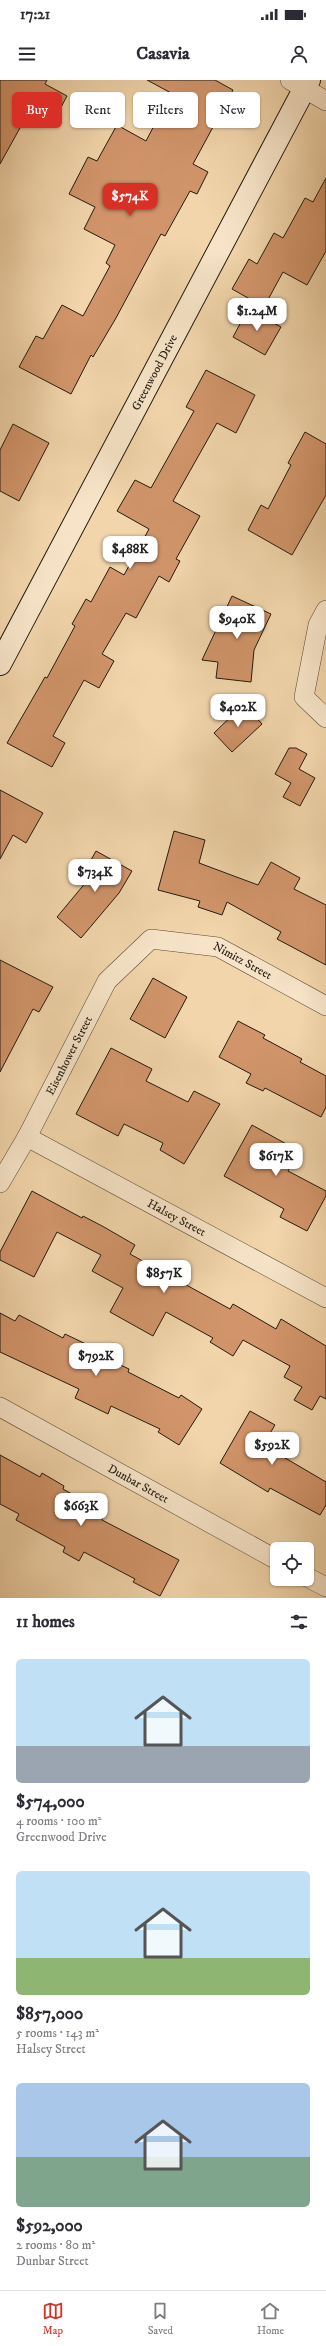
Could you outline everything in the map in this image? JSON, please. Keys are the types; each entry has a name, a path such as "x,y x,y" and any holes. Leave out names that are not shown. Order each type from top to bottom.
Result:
{"main road":[{"name":"Greenwood Drive","path":"0,664 301,83"}],"street":[{"path":"301,83 326,101"},
{"path":"326,610 318,625 304,697 326,718"},
{"name":"Nimitz Street","path":"151,939 218,946 326,1006"},
{"name":"Eisenhower Street","path":"0,1183 26,1137 107,981 151,939"},
{"name":"Halsey Street","path":"26,1137 326,1298"},
{"name":"Dunbar Street","path":"0,1407 270,1556"},
{"path":"314,1581 326,1587"}],"building":[{"path":"0,80 47,80 45,84 60,92 12,92 12,128 20,128 0,164"},
{"path":"147,80 215,80 233,90 232,92 206,92 206,128 212,128 193,164 208,172 197,194 190,191 165,236 161,234 116,318 93,357 91,355 71,394 19,367 36,336 43,339 62,305 83,316 110,266 106,263 115,245 84,229 95,207 69,194 88,157 97,161 115,128 122,128 146,141 153,128 198,128 198,92 169,92"},
{"path":"62,93 67,96 62,105"},
{"path":"326,178 326,251 307,285 283,272 264,307 232,289 249,259 257,264 274,233 283,238 305,198 313,202"},
{"path":"248,309 281,327 265,355 233,337"},
{"path":"206,370 255,395 236,433 217,423 173,501 200,516 176,559 180,561 169,582 159,576 136,618 126,613 102,654 114,661 99,688 84,680 53,736 65,743 52,767 7,743 45,677 47,678 75,626 72,624 86,599 91,602 110,567 124,575 149,529 117,511 135,480 151,488 194,411 186,407"},
{"path":"13,424 49,443 19,501 0,491 0,450"},
{"path":"305,432 326,444 326,495 292,555 248,530 261,505 268,509 291,465 288,463"},
{"path":"232,596 271,614 254,650 251,682 216,678 218,662 202,660"},
{"path":"244,704 262,724 232,752 214,733"},
{"path":"289,748 296,748 307,754 299,769 315,778 300,806 283,797 291,783 275,774"},
{"path":"0,790 43,813 26,843 13,835 0,859"},
{"path":"174,831 205,840 199,863 258,885 271,862 300,878 294,889 326,905 326,965 277,939 281,932 227,902 222,915 198,907 200,901 158,890"},
{"path":"96,851 132,871 119,893 81,938 57,917 87,881 81,878"},
{"path":"0,960 53,987 39,1012 33,1009 0,1072"},
{"path":"153,978 187,997 165,1038 130,1019"},
{"path":"238,1021 265,1035 263,1038 302,1059 300,1062 326,1076 326,1107 321,1117 265,1088 263,1091 246,1083 251,1074 219,1057"},
{"path":"111,1048 152,1069 146,1081 188,1102 194,1091 220,1104 184,1164 160,1150 163,1143 124,1124 118,1136 76,1114"},
{"path":"252,1125 299,1151 288,1171 326,1191 326,1196 307,1231 280,1217 284,1209 224,1176"},
{"path":"32,1191 82,1218 83,1216 104,1227 135,1245 130,1254 230,1309 233,1304 276,1329 281,1319 326,1346 326,1399 320,1396 312,1410 294,1400 302,1387 284,1377 290,1366 243,1340 233,1356 210,1342 213,1338 166,1312 153,1336 110,1312 123,1288 92,1271 101,1255 57,1232 34,1277 0,1260 0,1252"},
{"path":"0,1313 15,1321 19,1315 63,1338 65,1334 90,1346 88,1350 129,1369 128,1372 179,1398 181,1395 202,1409 179,1445 158,1432 160,1429 111,1406 108,1414 75,1398 79,1389 0,1352"},
{"path":"250,1411 275,1425 263,1445 326,1482 326,1505 320,1515 270,1488 268,1492 220,1463"},
{"path":"0,1455 40,1477 42,1473 64,1486 63,1489 105,1513 102,1520 179,1560 160,1596 133,1582 135,1579 84,1552 79,1561 63,1552 65,1547 16,1520 19,1514 0,1504"}]}
